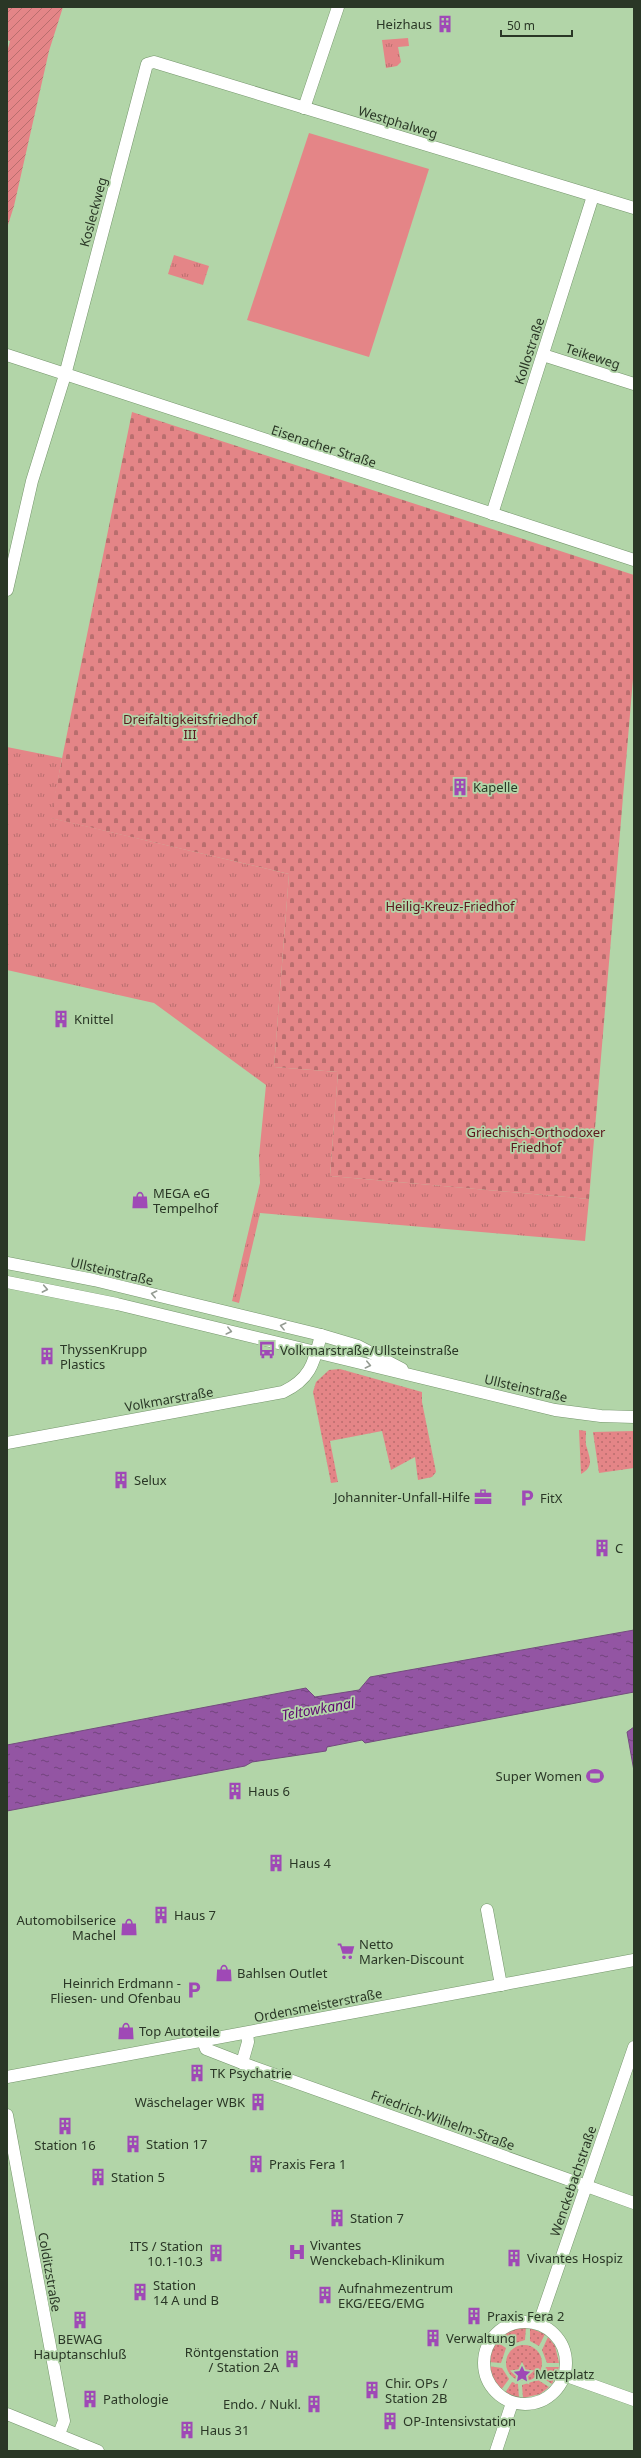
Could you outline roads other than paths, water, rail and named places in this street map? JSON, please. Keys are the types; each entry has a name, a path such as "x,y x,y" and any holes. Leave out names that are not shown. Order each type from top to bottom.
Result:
{"street":[{"path":"304,108 338,7"},
{"name":"Westphalweg","path":"154,62 634,208"},
{"name":"Kosleckweg","path":"65,375 145,70 147,64 154,62"},
{"name":"Kollostraße","path":"492,514 593,196"},
{"name":"Eisenacher Straße","path":"7,355 634,560"},
{"name":"Teikeweg","path":"543,355 634,384"},
{"path":"7,590 32,481 65,375"},
{"name":"Ullsteinstraße","path":"7,1263 211,1308 321,1335 358,1346 413,1376"},
{"name":"Ullsteinstraße","path":"7,1282 117,1304 555,1410 601,1416 634,1417"},
{"path":"207,1326 211,1308"},
{"path":"316,1353 321,1335"},
{"name":"Volkmarstraße","path":"7,1443 283,1392 293,1387 308,1374 316,1353"},
{"path":"487,1910 501,1985"},
{"name":"Ordensmeisterstraße","path":"7,2077 634,1960"},
{"path":"242,2063 248,2042 247,2033"},
{"name":"Friedrich-Wilhelm-Straße","path":"203,2041 206,2049 242,2063 634,2203"},
{"name":"Wenckebachstraße","path":"539,2323 634,2047"},
{"name":"Colditzstraße","path":"7,2115 64,2421 59,2434"},
{"path":"528,2321 539,2323 550,2329 560,2342 565,2357 564,2375 556,2390 544,2399 529,2404 512,2403 501,2397 490,2384 484,2369 484,2353 493,2336 509,2324 528,2321"},
{"path":"564,2375 634,2400"},
{"path":"496,2451 512,2403"},
{"path":"7,2414 98,2451"}],"water":[{"name":"Teltowkanal","path":"634,1630 634,1692 365,1743 362,1740 327,1747 326,1751 252,1762 245,1766 7,1811 7,1745 306,1688 315,1697 359,1690 370,1677"},
{"path":"634,1727 634,1771 627,1732"}],"place":[{"name":"Heizhaus","path":"445,24"},
{"name":"Kapelle","path":"460,787"},
{"name":"Knittel","path":"61,1019"},
{"name":"MEGA eG Tempelhof","path":"140,1200"},
{"name":"Volkmarstraße/Ullsteinstraße","path":"267,1350"},
{"name":"ThyssenKrupp Plastics","path":"47,1356"},
{"name":"Selux","path":"121,1480"},
{"name":"Johanniter-Unfall-Hilfe","path":"483,1497"},
{"name":"FitX","path":"527,1498"},
{"name":"C","path":"602,1548"},
{"name":"Super Women","path":"595,1776"},
{"name":"Haus 6","path":"235,1791"},
{"name":"Haus 4","path":"276,1863"},
{"name":"Haus 7","path":"161,1915"},
{"name":"Automobilserice Machel","path":"129,1927"},
{"name":"Netto Marken-Discount","path":"346,1951"},
{"name":"Bahlsen Outlet","path":"224,1973"},
{"name":"Heinrich Erdmann - Fliesen- und Ofenbau","path":"194,1990"},
{"name":"Top Autoteile","path":"126,2031"},
{"name":"TK Psychatrie","path":"197,2073"},
{"name":"Wäschelager WBK","path":"258,2102"},
{"name":"Station 16","path":"65,2126"},
{"name":"Station 17","path":"133,2144"},
{"name":"Praxis Fera 1","path":"256,2164"},
{"name":"Station 5","path":"98,2177"},
{"name":"Station 7","path":"337,2218"},
{"name":"Vivantes Wenckebach-Klinikum","path":"297,2252"},
{"name":"ITS / Station 10.1-10.3","path":"216,2253"},
{"name":"Vivantes Hospiz","path":"514,2258"},
{"name":"Station 14 A und B","path":"140,2292"},
{"name":"Aufnahmezentrum EKG/EEG/EMG","path":"325,2295"},
{"name":"Praxis Fera 2","path":"474,2316"},
{"name":"BEWAG Hauptanschluß","path":"80,2320"},
{"name":"Verwaltung","path":"433,2338"},
{"name":"Röntgenstation / Station 2A","path":"292,2359"},
{"name":"Metzplatz","path":"522,2374"},
{"name":"Chir. OPs / Station 2B","path":"372,2390"},
{"name":"Pathologie","path":"90,2399"},
{"name":"Endo. / Nukl.","path":"314,2404"},
{"name":"OP-Intensivstation","path":"390,2421"},
{"name":"Haus 31","path":"187,2430"}],"park label":[{"name":"Dreifaltigkeitsfriedhof III","path":"190,726"},
{"name":"Heilig-Kreuz-Friedhof","path":"450,906"},
{"name":"Griechisch-Orthodoxer Friedhof","path":"536,1140"}]}
